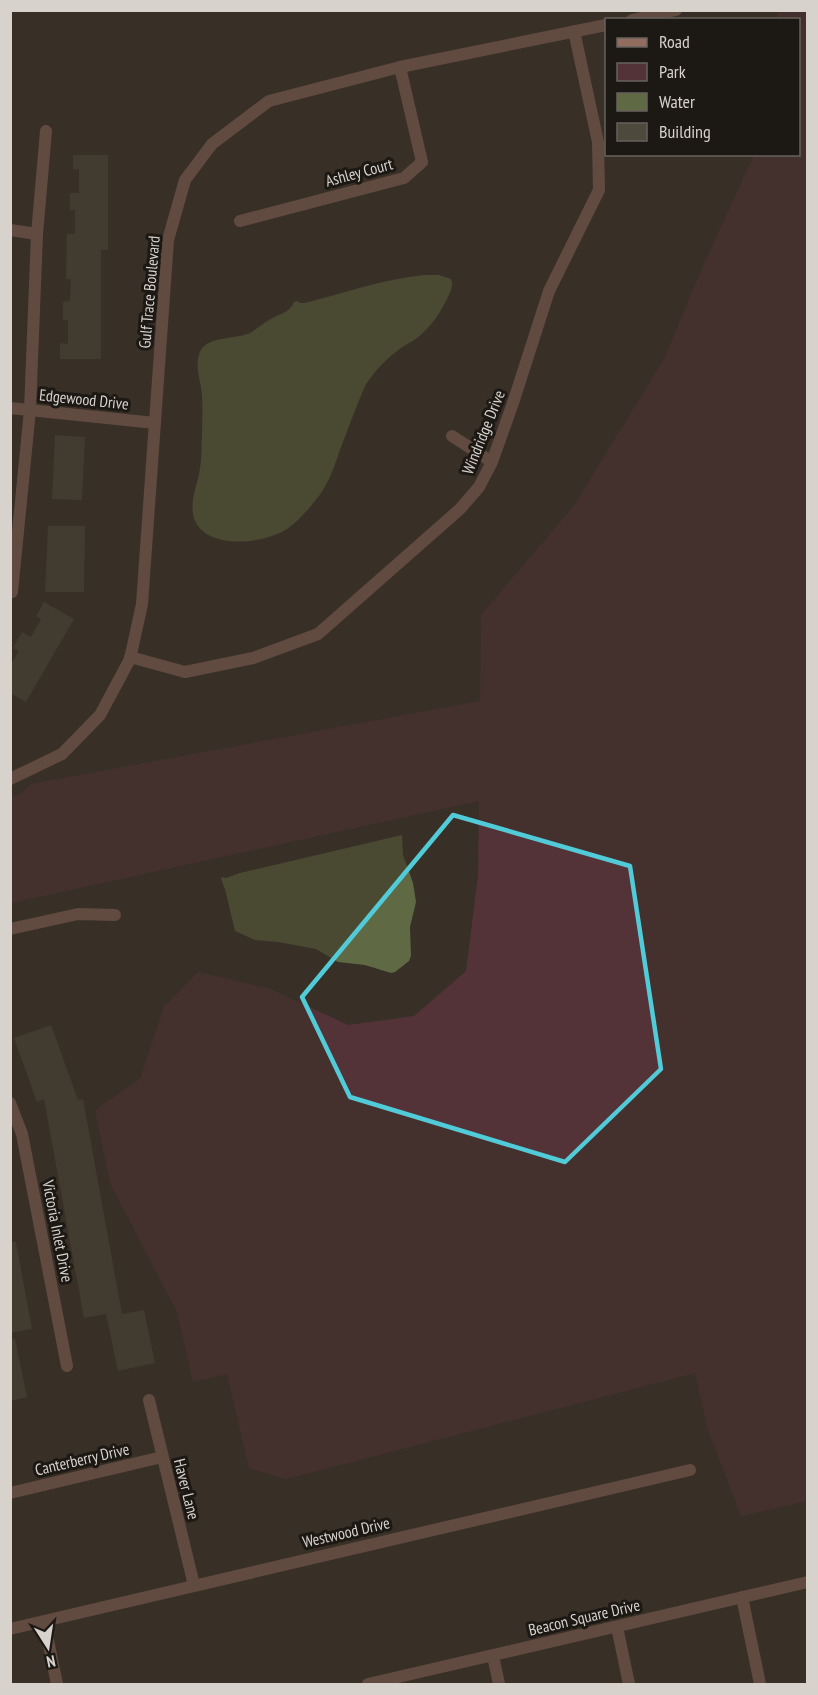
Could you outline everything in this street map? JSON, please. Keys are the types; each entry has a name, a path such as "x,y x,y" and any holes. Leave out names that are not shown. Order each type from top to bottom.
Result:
{"street":[{"path":"641,18 676,10"},
{"name":"Gulf Trace Boulevard","path":"10,779 62,754 100,715 130,657 142,604 168,240 185,180 212,144 269,101 400,67 605,25"},
{"name":"Windridge Drive","path":"130,657 185,672 253,658 318,634 459,508 479,487 492,462 549,291 598,190 602,141 574,31"},
{"name":"Ashley Court","path":"240,221 404,178 422,162 400,67"},
{"path":"10,592 12,592 30,410 37,234 46,131"},
{"path":"10,230 37,234"},
{"name":"Edgewood Drive","path":"10,408 154,423"},
{"path":"452,436 492,462"},
{"path":"10,930 78,914 115,915"},
{"name":"Victoria Inlet Drive","path":"10,1103 22,1134 67,1366"},
{"name":"Haver Lane","path":"149,1400 194,1585"},
{"name":"Canterberry Drive","path":"10,1492 162,1457"},
{"name":"Westwood Drive","path":"10,1629 690,1470"},
{"name":"Beacon Square Drive","path":"369,1684 807,1582"},
{"path":"742,1597 760,1684"},
{"path":"44,1621 57,1684"},
{"path":"617,1627 629,1684"},
{"path":"493,1656 499,1684"}],"highlighted area":[{"path":"453,815 630,866 661,1069 565,1162 350,1097 302,997"}],"green space":[{"path":"808,11 807,1501 741,1516 708,1430 695,1373 286,1479 249,1468 227,1374 193,1382 177,1312 110,1183 95,1110 140,1079 164,1007 198,972 271,989 348,1025 414,1016 466,971 478,875 479,801 11,903 11,797 20,794 31,784 480,701 481,615 573,507 664,359 754,156 800,156 800,18 778,18 777,13"}],"water":[{"path":"424,275 439,275 451,279 452,287 449,295 437,317 426,330 399,349 368,381 330,477 308,509 287,529 250,541 222,540 200,529 194,518 193,499 201,460 202,400 198,365 202,349 213,341 250,333 286,311 297,301 305,303 379,283"},
{"path":"402,835 403,855 413,883 416,902 410,927 411,956 409,961 395,972 338,962 316,949 255,940 235,931 222,877 226,878"}],"building":[{"path":"73,155 108,155 108,250 101,250 101,359 60,359 60,343 68,344 68,320 63,320 63,302 70,301 71,279 66,279 67,234 75,234 75,210 70,210 70,193 79,193 79,169 73,170"},
{"path":"55,435 85,437 82,500 52,499"},
{"path":"48,526 85,526 84,592 45,592"},
{"path":"44,602 74,619 26,702 10,693 10,665 19,651 13,648 22,632 31,637 41,619 36,616"},
{"path":"51,1025 78,1100 83,1099 122,1314 144,1310 155,1363 118,1371 106,1314 84,1318 44,1099 37,1102 14,1038"},
{"path":"10,1242 16,1242 32,1329 10,1333"},
{"path":"10,1339 15,1339 27,1397 10,1401"}]}
